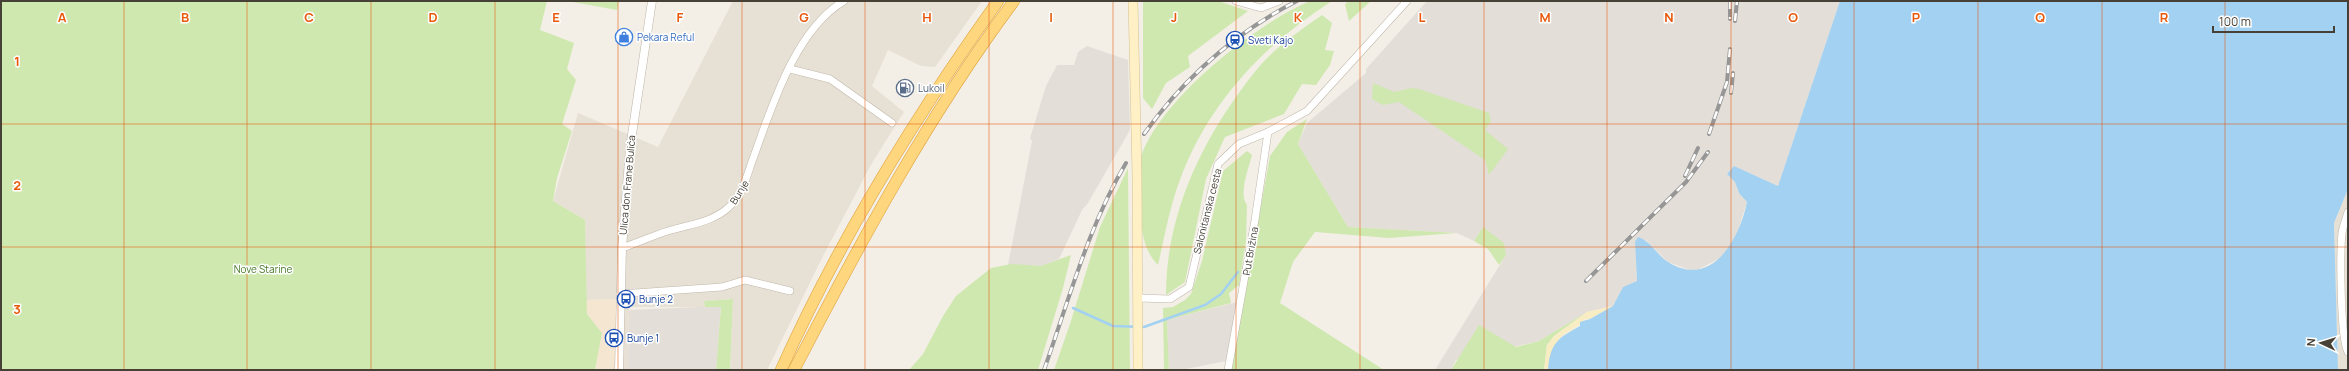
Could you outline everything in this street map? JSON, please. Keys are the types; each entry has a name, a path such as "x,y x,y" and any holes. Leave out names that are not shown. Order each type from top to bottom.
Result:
{"highway":[{"path":"781,370 826,278 868,203 909,134 998,1"},
{"path":"794,370 842,277 906,164 958,81 1014,1"}],"main road":[{"path":"1133,1 1138,370"}],"street":[{"name":"Ulica don Frane Bulića","path":"618,370 622,248 630,148 652,1"},
{"name":"Bunje","path":"622,248 669,231 713,219 730,207 747,181 756,151 790,69 805,40 829,10 844,1"},
{"path":"1236,1 1261,8 1279,1"},
{"name":"Salonitanska cesta","path":"1138,298 1170,299 1189,287 1218,164 1239,144 1268,132 1307,111 1407,1"},
{"path":"790,69 830,79 892,123"},
{"name":"Put Brižina","path":"1228,370 1255,220 1268,132"},
{"path":"2348,212 2342,233 2343,337 2348,352"},
{"path":"620,294 722,287 745,280 790,291"}],"shaded area":[{"path":"733,1 982,1 935,67 921,66 888,50 872,86 904,112 872,163 824,254 767,370 730,370 733,299 704,301 705,307 629,307 628,370 616,370 617,299 586,300 585,220 553,201 578,113 658,147"},
{"path":"1427,1 1840,1 1778,186 1734,166 1727,174 1735,182 1739,193 1747,202 1735,239 1720,258 1699,269 1690,270 1668,262 1646,240 1635,242 1637,281 1623,287 1613,306 1587,312 1539,341 1456,360 1451,370 1435,370 1506,255 1483,227 1474,241 1457,233 1348,227 1298,144 1307,123 1366,73 1366,69"},
{"path":"1087,46 1128,60 1130,130 1088,203 1082,210 1059,259 1041,266 1008,265 1032,141 1030,138 1046,86 1057,65 1074,65 1078,52"},
{"path":"2348,189 2348,370 2338,370 2334,223"},
{"path":"617,299 616,370 595,370 602,333 587,314 586,300"},
{"path":"1237,302 1226,361 1181,370 1169,370 1167,320"},
{"path":"721,306 716,370 628,370 629,310"}],"green space":[{"name":"Nove Starine","path":"1,1 547,1 540,30 574,43 567,69 576,80 562,124 572,131 557,178 553,201 585,220 587,314 602,333 595,370 1,370"},
{"path":"567,1 619,1 617,10"},
{"path":"1143,1 1218,1 1248,11 1188,56 1190,67 1166,83 1152,109 1143,98"},
{"path":"1310,1 1332,1 1284,36 1262,56 1242,77 1207,123 1193,149 1177,188 1158,265 1153,259 1146,245 1141,221 1140,166 1142,154 1153,132 1170,109 1190,87 1239,44 1288,12"},
{"path":"1349,1 1371,1 1349,21 1345,4"},
{"path":"1322,15 1332,23 1325,50 1334,51 1330,65 1316,85 1302,84 1284,114 1225,137 1206,179 1185,282 1166,295 1167,268 1177,216 1196,166 1208,142 1221,119 1250,77 1272,53"},
{"path":"1373,83 1394,92 1412,88 1419,89 1489,113 1491,121 1485,130 1508,149 1489,175 1485,160 1399,102 1383,105 1372,99"},
{"path":"1307,119 1298,144 1348,227 1457,233 1389,238 1315,232 1293,262 1280,303 1384,370 1231,370 1270,156 1287,132"},
{"path":"1247,151 1252,155 1244,188 1247,205 1246,241 1239,285 1229,293 1231,303 1167,320 1169,370 1164,370 1163,308 1173,307 1185,300 1191,294 1202,261 1223,171"},
{"path":"1128,168 1130,370 1054,370 1100,227"},
{"path":"1483,227 1504,243 1506,255 1499,265 1488,249 1474,241"},
{"path":"1071,255 1063,288 1038,370 909,370 923,354 943,316 956,296 991,268 1011,264 1041,266"},
{"path":"733,299 730,370 716,370 721,307 705,307 704,301"},
{"path":"1587,312 1554,336 1547,345 1544,370 1451,370 1479,325 1516,347 1539,341"}],"sand":[{"path":"1613,306 1590,319 1585,319 1562,336 1556,343 1552,352 1548,370 1544,370 1547,345 1554,336 1587,312"}],"water":[{"path":"1840,1 2348,1 2348,189 2334,223 2338,370 1548,370 1551,353 1556,342 1580,326 1580,322 1590,319 1613,306 1623,287 1637,281 1635,242 1638,237 1651,245 1668,262 1684,269 1698,269 1711,265 1722,256 1731,244 1738,230 1747,202 1739,193 1735,182 1727,174 1734,166 1778,186"}],"waterway":[{"path":"1073,308 1113,326 1144,327 1205,305 1221,294 1238,272"}],"railway":[{"path":"1144,134 1176,94 1213,58 1253,27 1297,1"},
{"path":"1730,1 1730,19"},
{"path":"1735,21 1737,1"},
{"path":"1709,134 1727,82 1730,49"},
{"path":"1731,93 1733,73"},
{"path":"1685,176 1698,148"},
{"path":"1586,281 1686,182 1708,152"},
{"path":"1044,370 1090,238 1101,212 1126,163"}],"place":[{"name":"Pekara Reful","path":"624,37"},
{"name":"Sveti Kajo","path":"1235,40"},
{"name":"Lukoil","path":"905,88"},
{"name":"Bunje 2","path":"626,299"},
{"name":"Bunje 1","path":"614,338"}]}
